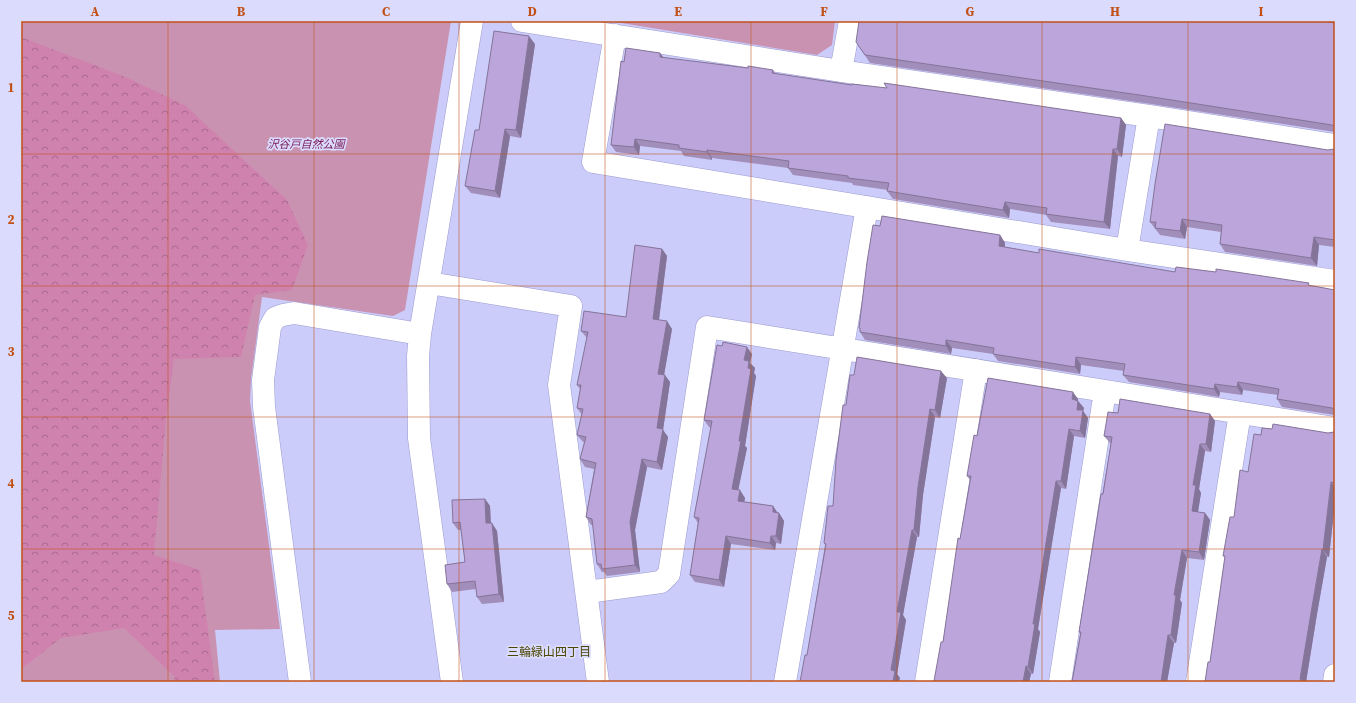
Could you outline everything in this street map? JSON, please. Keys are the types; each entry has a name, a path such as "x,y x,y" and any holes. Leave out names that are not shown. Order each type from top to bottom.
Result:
{"street":[{"path":"452,682 419,438 418,356 420,334 472,21"},
{"path":"522,21 841,71 1335,145"},
{"path":"841,71 850,21"},
{"path":"615,36 593,162 1127,250 1335,281"},
{"path":"1127,250 1149,116"},
{"path":"785,682 867,207"},
{"path":"429,283 571,306 559,385 598,682"},
{"path":"300,682 264,407 263,380 270,327 275,318 294,313 420,334"},
{"path":"586,592 661,582 669,574 708,327 1335,428"},
{"path":"926,682 976,370"},
{"path":"1060,682 1105,391"},
{"path":"1197,682 1240,413"},
{"path":"1334,682 1335,675"}],"green space":[{"name":"沢谷戸自然公園","path":"21,21 451,21 405,310 393,316 262,297 251,379 250,401 280,629 215,630 220,682 21,682"},
{"path":"609,21 835,21 832,45 817,55"},
{"path":"21,37 128,78 186,106 287,200 308,245 292,290 255,295 241,357 174,359 166,419 154,555 200,570 215,682 173,682 175,677 124,628 61,638 21,669"}],"building":[{"path":"859,21 1322,21 1335,23 1335,127 1332,125 1146,96 865,55 856,42"},
{"path":"494,31 529,36 516,130 505,129 495,191 465,186 475,130 479,130"},
{"path":"626,48 660,53 660,57 748,68 748,66 773,70 772,73 852,85 887,88 884,83 1121,118 1117,149 1113,149 1104,222 1046,214 1047,208 1005,202 1003,210 887,191 889,183 788,168 789,161 707,150 707,152 679,148 679,145 635,139 634,147 611,145 621,61 624,62"},
{"path":"1165,124 1328,150 1335,149 1335,240 1314,237 1311,258 1220,244 1222,225 1182,219 1180,231 1155,228 1156,222 1150,222"},
{"path":"882,216 1000,235 999,246 1039,253 1039,249 1175,272 1176,267 1216,272 1216,269 1309,283 1308,285 1335,290 1335,410 1332,408 1277,399 1279,389 1238,382 1237,387 1215,384 1214,389 1123,375 1125,364 1076,357 1075,367 993,354 994,348 946,340 946,346 860,332 859,328 867,262 873,225 880,226"},
{"path":"635,245 662,249 653,319 667,321 658,374 665,375 657,428 663,429 657,462 642,459 630,522 635,565 602,569 601,564 597,564 592,519 586,517 596,463 580,459 586,437 577,435 583,409 577,408 581,385 577,385 588,332 581,331 584,311 626,317"},
{"path":"723,342 747,347 744,360 749,361 748,368 751,369 739,441 741,441 732,489 740,490 738,501 773,506 773,512 779,513 776,536 771,536 770,543 726,536 719,580 690,575 699,518 694,517 712,421 704,420 717,345 722,346"},
{"path":"857,357 941,371 935,410 930,409 918,487 914,530 912,530 897,612 901,612 891,670 895,671 893,682 800,682 805,655 807,655 826,544 824,543 828,506 833,506 836,460 843,405 846,405 850,375 854,375"},
{"path":"988,378 1073,392 1072,399 1078,401 1077,410 1083,410 1080,431 1069,429 1061,481 1056,481 1033,624 1035,624 1028,667 1026,666 1023,682 935,682 941,642 943,642 958,538 960,539 971,476 967,476 974,435 977,436"},
{"path":"1120,399 1210,414 1206,444 1200,444 1193,485 1196,485 1192,511 1205,513 1199,552 1182,550 1174,595 1176,595 1171,635 1168,635 1161,682 1072,682 1081,632 1079,632 1101,494 1103,494 1112,437 1104,436 1108,412 1118,413"},
{"path":"1273,424 1328,433 1335,432 1335,483 1331,482 1323,550 1322,549 1300,679 1301,682 1205,682 1208,662 1210,662 1225,556 1223,556 1230,517 1234,517 1240,470 1248,472 1254,434 1261,435 1262,428 1272,429"},
{"path":"485,499 486,523 492,523 499,594 477,597 475,581 447,584 445,565 465,562 460,522 453,523 452,500"}],"district":[{"name":"三輪緑山四丁目","path":"549,652"}]}
